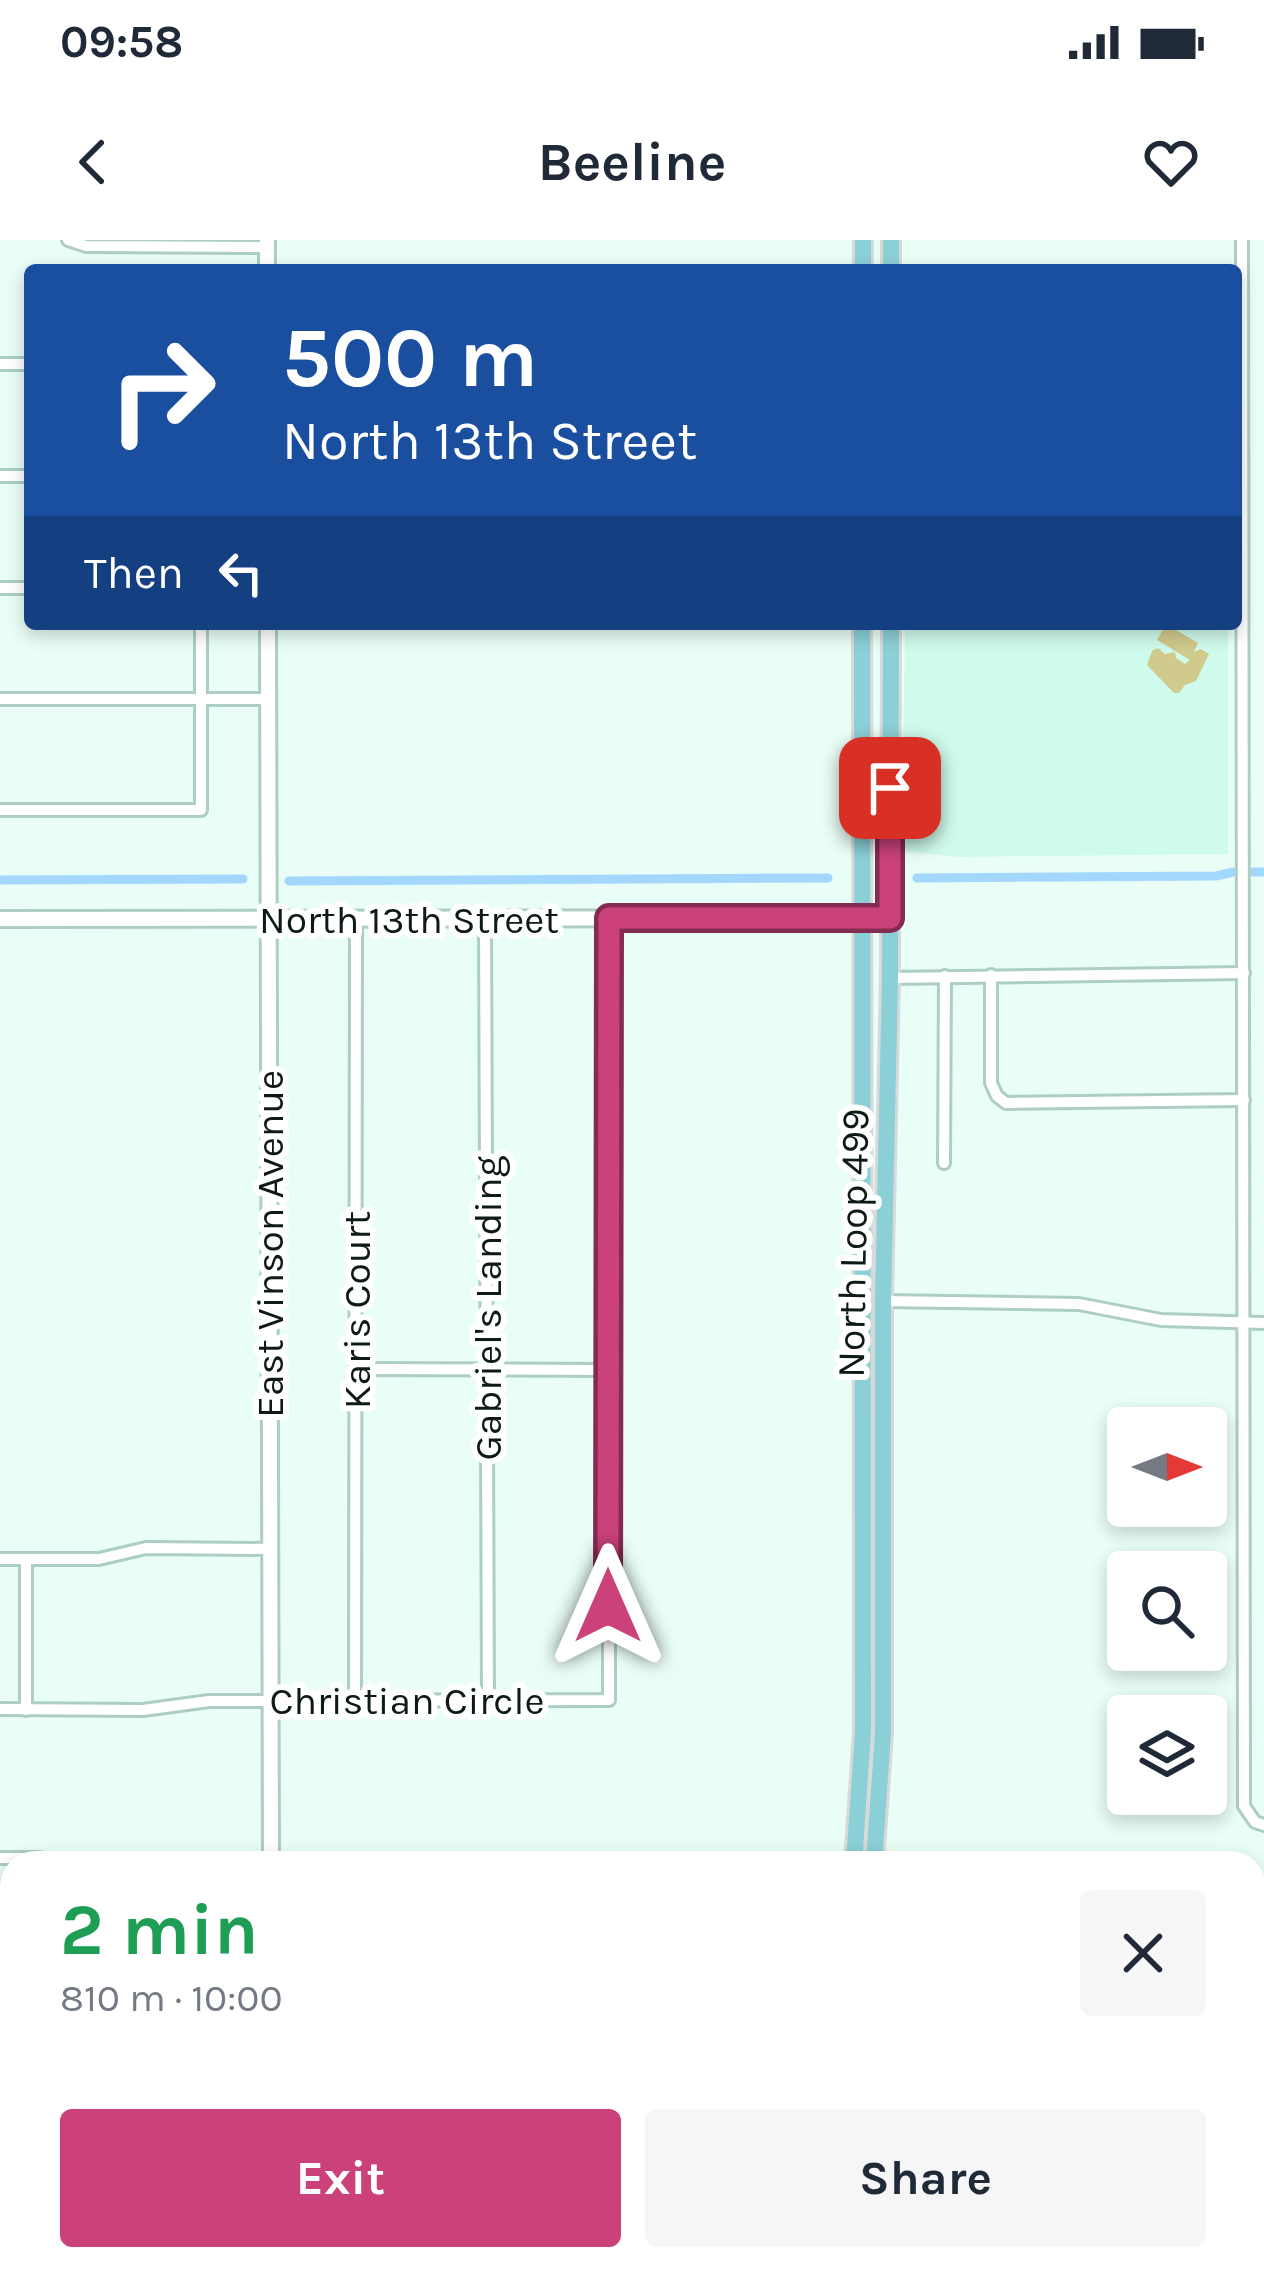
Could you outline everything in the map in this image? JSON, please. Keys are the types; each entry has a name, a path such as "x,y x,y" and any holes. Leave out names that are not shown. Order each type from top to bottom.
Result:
{"main road":[{"name":"North Loop 499","path":"855,1851 863,1732 862,630"},
{"path":"884,630 891,652"},
{"name":"North Loop 499","path":"875,1851 883,1732 891,630"},
{"path":"861,1152 872,1202 874,1295 883,1300"}],"street":[{"path":"68,240 86,246 267,243"},
{"path":"1242,240 1244,1806 1255,1822 1264,1825"},
{"path":"0,810 201,811 201,630"},
{"name":"East Vinson Avenue","path":"268,630 271,1851"},
{"path":"0,699 268,699"},
{"name":"Gabriel's Landing","path":"485,918 488,1699"},
{"name":"Christian Circle","path":"0,1709 142,1710 209,1701 609,1700 609,918"},
{"name":"North 13th Street","path":"0,920 890,918"},
{"name":"Karis Court","path":"355,1700 356,919"},
{"path":"890,977 1244,973"},
{"path":"991,975 991,1083 1006,1102 1244,1100"},
{"path":"944,1163 945,976"},
{"path":"883,1300 1079,1304 1162,1320 1264,1323"},
{"path":"356,1369 607,1370"},
{"path":"0,1559 99,1559 146,1548 270,1549"},
{"path":"26,1559 26,1709"}],"shaded area":[{"path":"905,630 1228,630 1228,854 958,857 902,851"},
{"path":"1163,630 1176,630 1198,643 1194,652 1201,649 1209,654 1196,681 1179,693 1147,665 1158,648 1165,654 1175,652 1185,664 1190,660 1157,640"}],"waterway":[{"path":"917,878 1216,876 1233,872"},
{"path":"1252,872 1264,872"},
{"path":"289,881 828,878"},
{"path":"0,880 243,879"}],"route":[{"path":"608,1606 609,918 890,918 890,788"}]}
